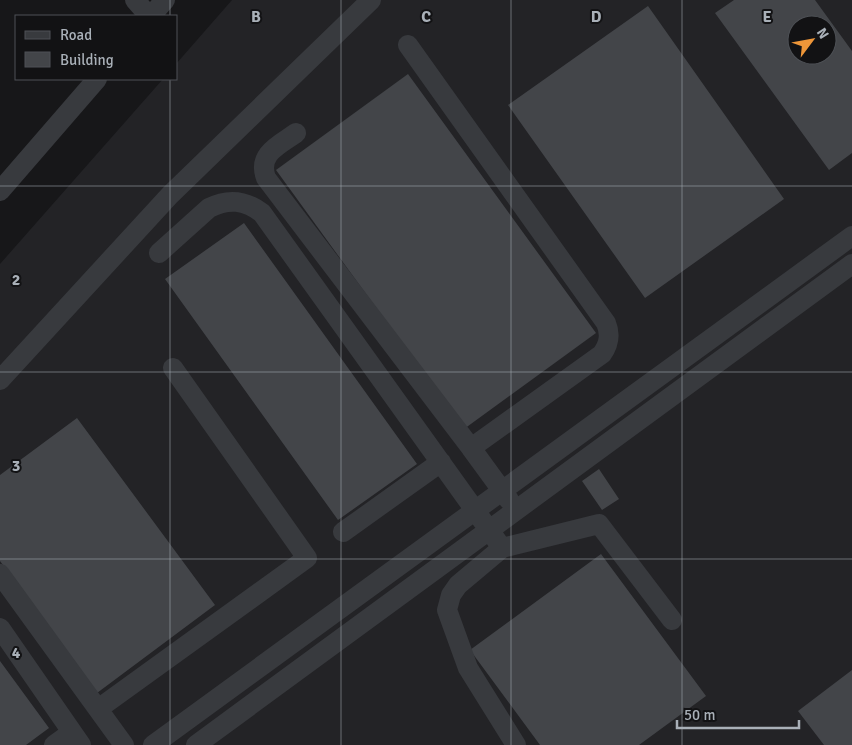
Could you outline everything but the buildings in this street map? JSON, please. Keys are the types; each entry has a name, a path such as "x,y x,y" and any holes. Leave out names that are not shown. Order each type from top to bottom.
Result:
{"street":[{"path":"135,0 149,15"},
{"path":"151,15 165,0"},
{"path":"0,380 170,195 371,0"},
{"path":"408,45 606,323 609,330 608,343 602,354 471,448"},
{"path":"0,191 96,80"},
{"path":"296,133 266,156 264,167 266,178 516,510"},
{"path":"159,253 209,208 218,204 236,201 254,207 262,213 502,548"},
{"path":"153,745 173,739 475,510 852,236"},
{"path":"196,745 852,264"},
{"path":"98,709 307,558 173,368"},
{"path":"343,532 441,462"},
{"path":"516,745 468,668 447,610 451,595 458,585 502,548 599,524 672,620"},
{"path":"0,574 124,745"},
{"path":"0,628 77,738 54,745"}],"shaded area":[{"path":"232,0 852,0 852,745 0,745 0,264 162,80 178,80 178,62"}]}
